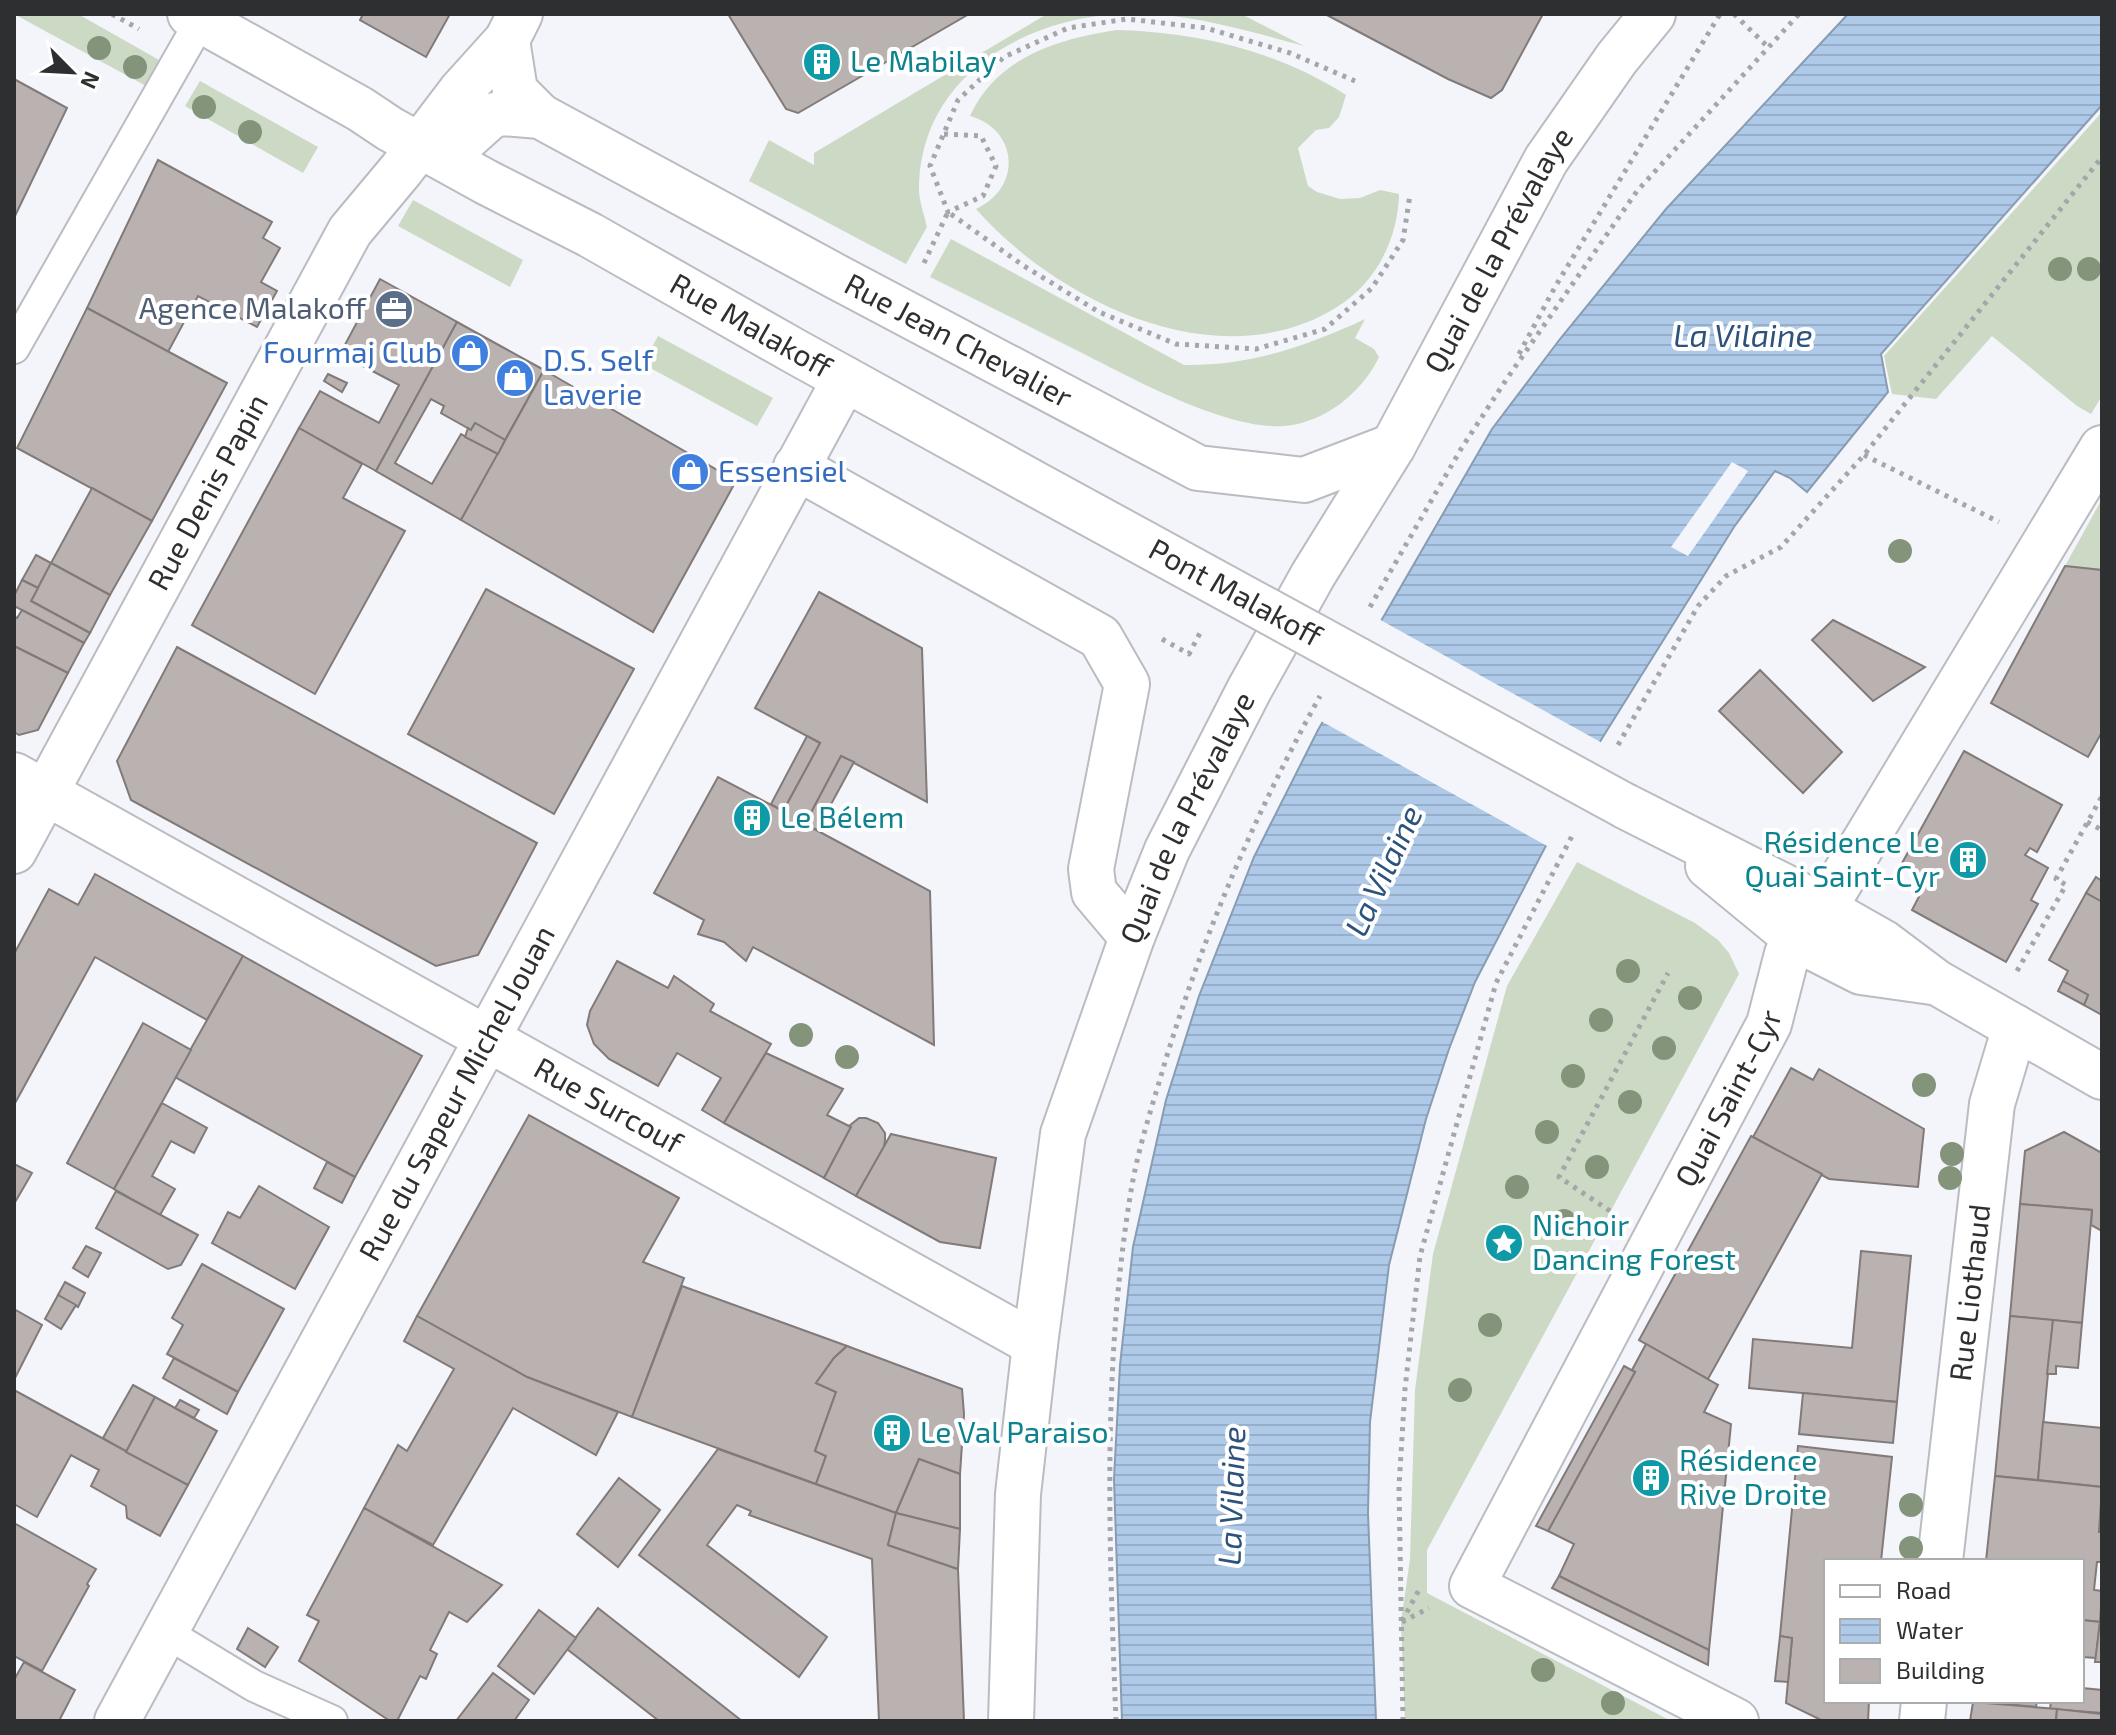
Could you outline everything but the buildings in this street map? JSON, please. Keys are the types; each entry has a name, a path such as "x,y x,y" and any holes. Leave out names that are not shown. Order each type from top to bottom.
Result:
{"street":[{"name":"Quai de la Prévalaye","path":"1011,1721 1018,1494 1063,1134 1132,937 1167,850 1249,690 1313,575 1393,446 1546,160 1617,58 1653,14"},
{"name":"Rue Malakoff","path":"195,17 486,182 590,235 845,379 796,467"},
{"name":"Rue Jean Chevalier","path":"514,27 515,91 540,116 1198,468 1304,480 1393,446"},
{"name":"Rue Denis Papin","path":"14,851 30,784 350,231 514,27"},
{"name":"Rue Jean Chevalier","path":"420,145 449,146 461,143 491,116 503,113 540,116"},
{"name":"Pont Malakoff","path":"845,379 1675,833 1722,880 1818,914 1861,972 1936,982 2015,1027"},
{"name":"Quai Saint-Cyr","path":"1736,1721 1472,1586 1769,1024 1787,954 1818,914 2102,448"},
{"path":"796,467 1100,637 1127,684 1091,869 1094,892 1132,937"},
{"name":"Rue du Sapeur Michel Jouan","path":"117,1721 796,467"},
{"name":"Rue Surcouf","path":"30,784 1035,1344"},
{"path":"2015,1027 2102,1077"},
{"name":"Rue Liothaud","path":"1940,1559 1992,1104 2015,1027"}],"lane":[{"path":"14,348 195,17"},
{"path":"165,1632 254,1686 332,1721"}],"path":[{"path":"1506,380 1555,287 1720,14"},
{"path":"1734,14 1768,47"},
{"path":"1368,610 1412,531 1506,380 1637,191 1799,14"},
{"path":"1355,81 1290,53 1206,28 1127,19 1068,28 1004,57 958,100 930,166 948,212 1024,266 1099,312 1176,344 1256,349 1325,329 1372,288 1403,240 1410,195"},
{"path":"923,264 948,212 983,196 996,166 981,136 944,134"},
{"path":"1864,455 2044,545"},
{"path":"1116,1721 1108,1508 1114,1337 1132,1187 1155,1097 1202,948 1253,825 1324,689"},
{"path":"2015,975 2066,885 2056,879 2102,796"},
{"path":"2087,822 2102,830"},
{"path":"1654,1240 1559,1177 1668,973"},
{"path":"1401,1622 1403,1721"}],"green space":[{"path":"14,14 78,14 159,60 146,86"},
{"path":"1047,14 1117,14 1046,28 1013,43 983,62 958,85 938,114 924,147 919,190 927,227 906,264 749,181 769,140 814,165 814,153"},
{"path":"1147,14 1241,14 1304,46 1212,22"},
{"path":"1117,30 1177,35 1236,47 1293,67 1346,95 1339,117 1329,128 1316,130 1298,148 1308,186 1317,192 1340,199 1360,198 1380,190 1399,194 1398,211 1389,243 1363,286 1337,307 1291,328 1242,336 1193,333 1143,321 1095,300 1050,274 1010,243 976,209 991,200 1001,188 1009,160 1006,146 998,133 970,116 982,96 996,79 1032,54 1073,39"},
{"path":"200,81 318,147 303,173 185,106"},
{"path":"2102,112 2102,396 2091,414 1992,336 1936,399 1892,394 1884,356"},
{"path":"413,200 523,260 510,287 398,226"},
{"path":"951,239 1184,365 1255,358 1322,338 1365,319 1355,338 1374,349 1379,357 1363,383 1352,394 1313,419 1284,426 1234,420 1150,387 930,277"},
{"path":"658,336 773,398 757,426 643,364"},
{"path":"2102,499 2102,570 2065,566"},
{"path":"1577,862 1695,923 1718,940 1729,953 1739,974 1427,1550 1427,1593 1671,1721 1405,1721 1401,1622 1410,1559 1415,1390 1433,1254 1507,986"}],"water":[{"name":"La Vilaine","path":"1848,14 2102,14 2102,105 1881,354 1888,392 1807,492 1775,471 1734,527 1601,740 1475,982 1426,1119 1389,1265 1370,1422 1368,1513 1376,1721 1122,1721 1114,1479 1120,1365 1133,1247 1166,1100 1199,996 1254,857 1318,730 1492,429 1560,339 1666,209"}],"pier":[{"path":"1732,462 1748,471 1688,556 1671,547"},
{"path":"1377,618 1604,744 1549,847 1319,720"}],"place":[{"name":"Le Mabilay","path":"822,62"},
{"name":"Agence Malakoff","path":"394,309"},
{"name":"Fourmaj Club","path":"470,353"},
{"name":"D.S. Self Laverie","path":"515,378"},
{"name":"Essensiel","path":"690,472"},
{"name":"Le Bélem","path":"752,818"},
{"name":"Résidence Le Quai Saint-Cyr","path":"1968,860"},
{"name":"Nichoir Dancing Forest","path":"1504,1243"},
{"name":"Le Val Paraiso","path":"892,1433"},
{"name":"Résidence Rive Droite","path":"1651,1478"}]}
